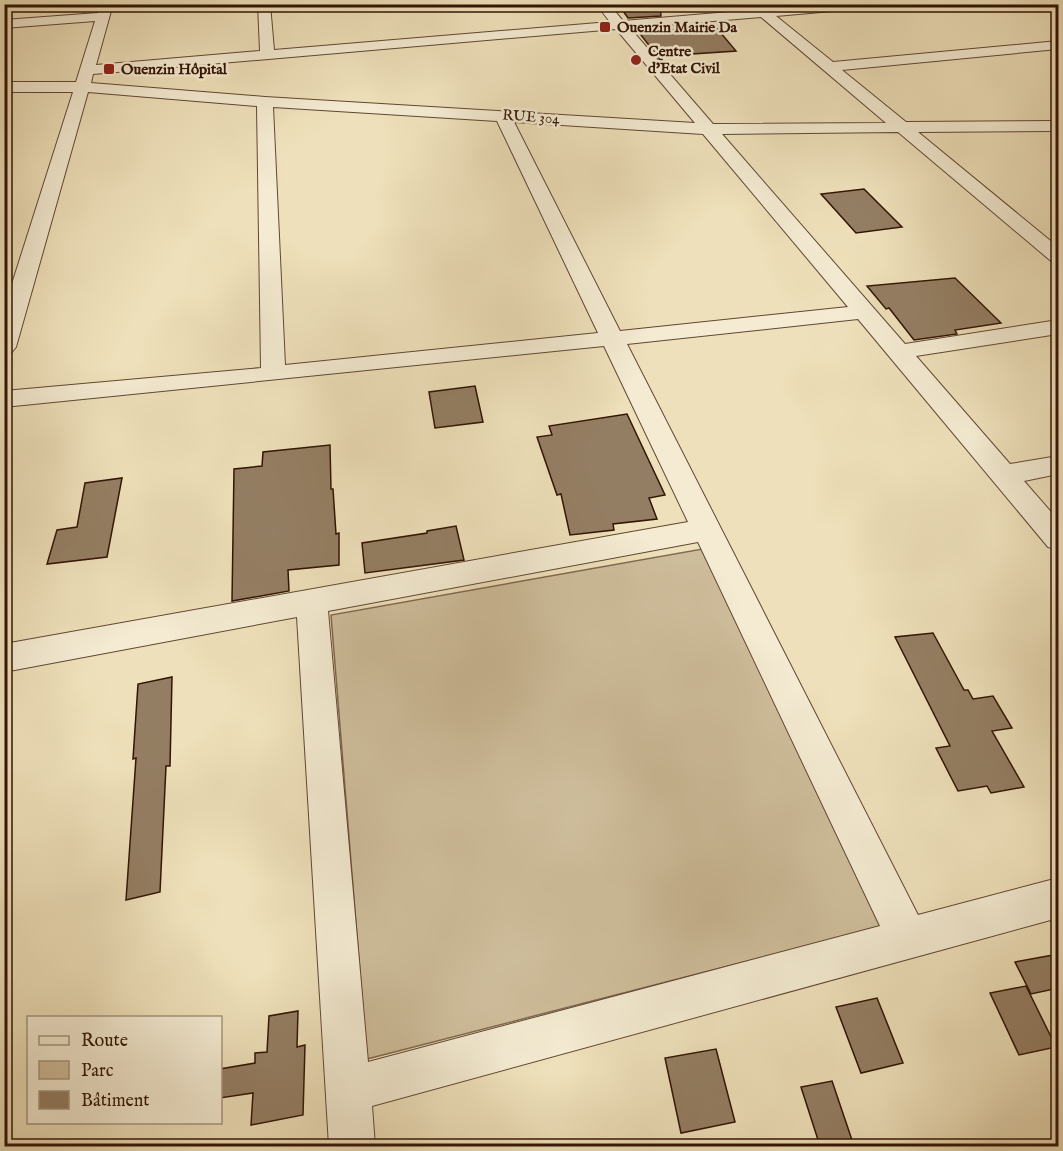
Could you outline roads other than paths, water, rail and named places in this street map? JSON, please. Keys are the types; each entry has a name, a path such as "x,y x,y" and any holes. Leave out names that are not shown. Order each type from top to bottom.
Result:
{"street":[{"path":"264,4 267,55"},
{"path":"602,4 1059,539"},
{"path":"85,78 267,55 620,25 759,9 866,4"},
{"path":"759,9 1059,257"},
{"path":"4,24 105,10 4,346"},
{"path":"829,67 1059,45"},
{"name":"RUE 304","path":"4,87 85,78 265,102 708,129 1059,126"},
{"path":"265,102 273,374"},
{"path":"502,115 908,939"},
{"path":"4,399 273,374 865,312"},
{"path":"899,352 1059,327"},
{"path":"1004,475 1059,465"},
{"path":"4,658 706,530"},
{"path":"312,602 352,1146"},
{"path":"348,1090 1059,898"}],"place":[{"name":"Ouenzin Mairie Da","path":"605,27"},
{"name":"Centre d'Etat Civil","path":"636,60"},
{"name":"Ouenzin Hôpital","path":"109,69"}]}
